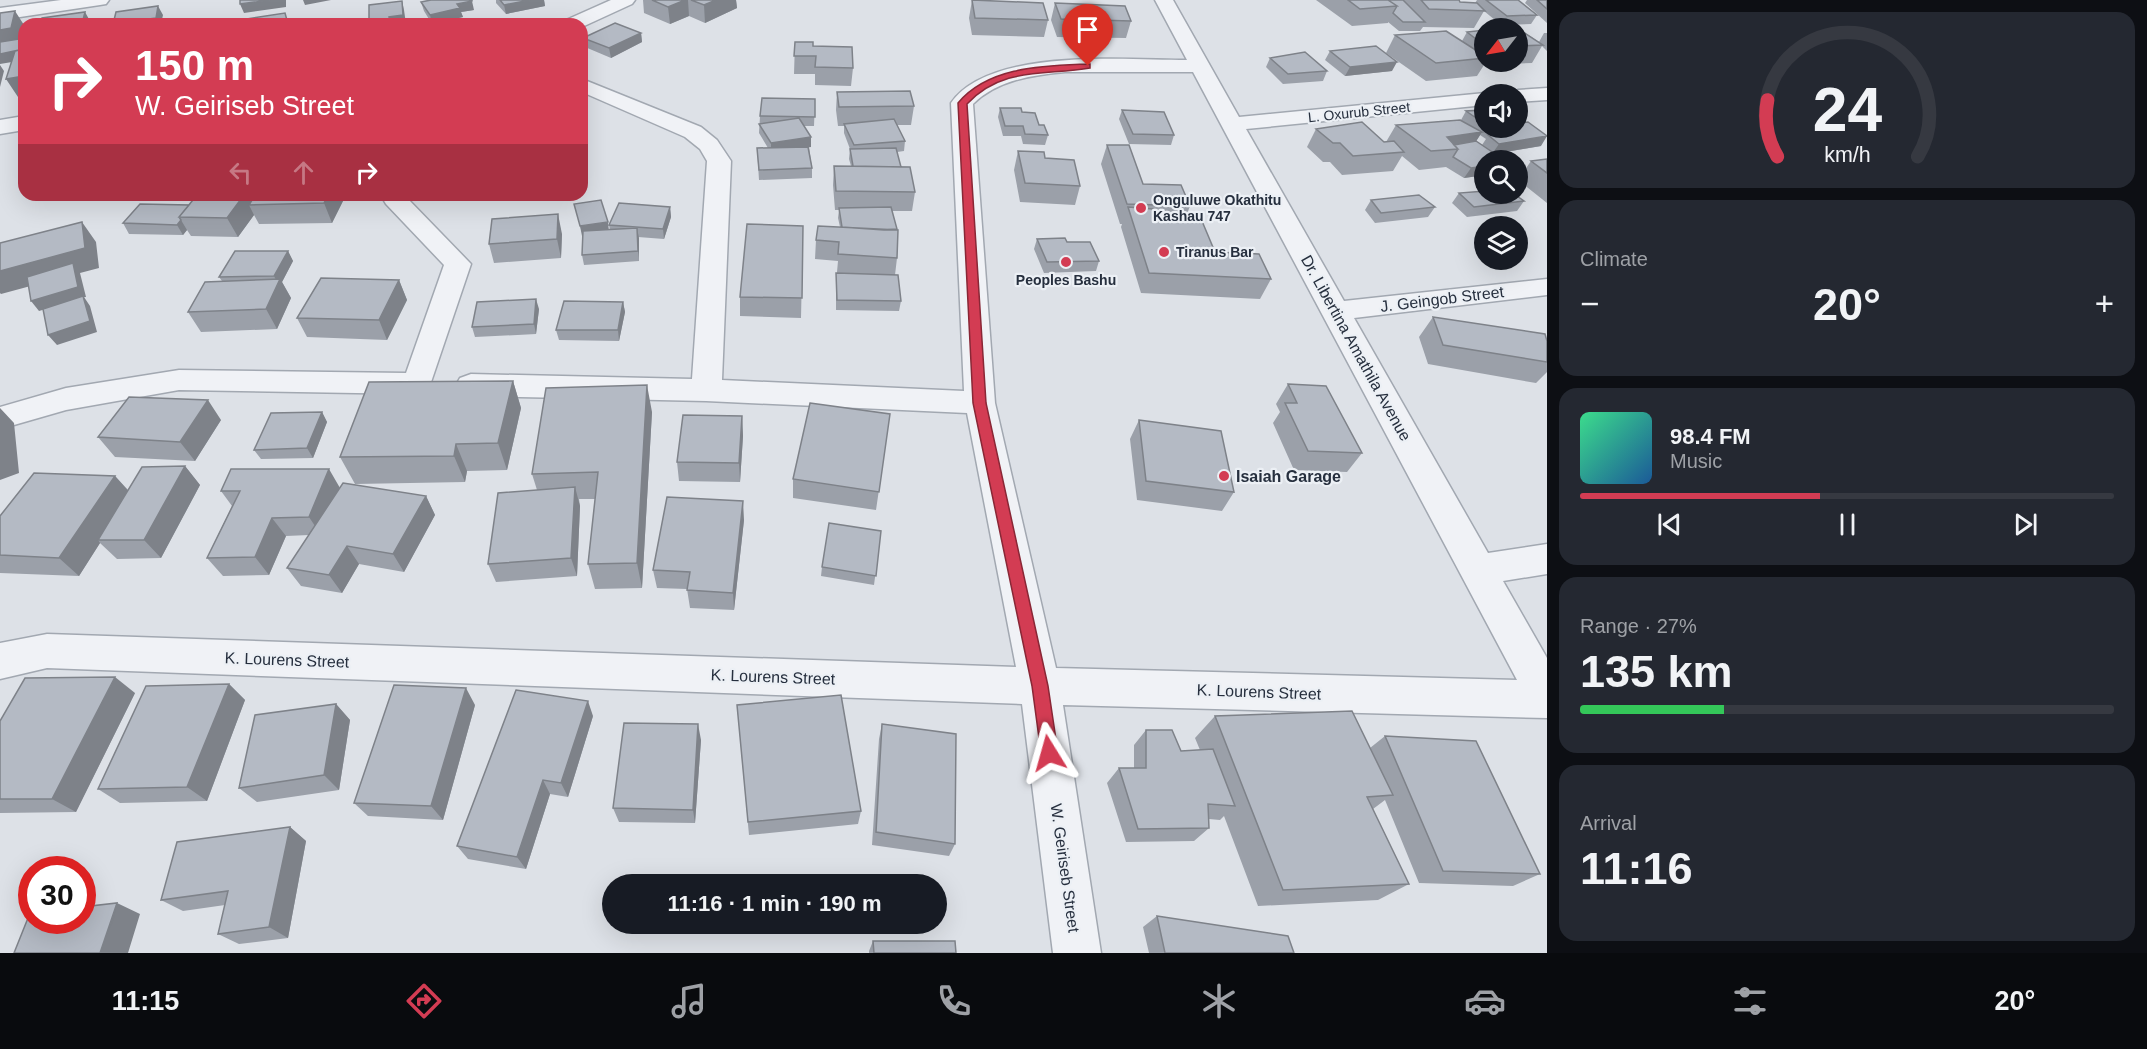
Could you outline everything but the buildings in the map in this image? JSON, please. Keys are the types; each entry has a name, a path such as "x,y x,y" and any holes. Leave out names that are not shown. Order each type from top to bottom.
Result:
{"street":[{"path":"0,14 100,0"},
{"path":"586,18 626,0"},
{"name":"Dr. Libertina Amathila Avenue","path":"1164,0 1547,698"},
{"name":"W. Geiriseb Street","path":"1077,953 1040,686 980,403 962,103 972,93 994,81 1026,70 1065,66 1201,66"},
{"path":"589,92 693,132 709,145 719,161 706,390"},
{"path":"1528,95 1547,94"},
{"name":"L. Oxurub Street","path":"1233,124 1474,100"},
{"path":"0,127 18,124"},
{"path":"397,201 458,264 417,384"},
{"name":"J. Geingob Street","path":"1336,311 1547,287"},
{"path":"0,418 76,397 178,380 706,390 980,403"},
{"path":"1477,570 1547,559"},
{"name":"K. Lourens Street","path":"0,661 47,651 1040,686 1547,698"}],"place":[{"name":"Onguluwe Okathitu Kashau 747","path":"1141,208"},
{"name":"Tiranus Bar","path":"1164,252"},
{"name":"Peoples Bashu","path":"1066,262"},
{"name":"Isaiah Garage","path":"1224,476"}],"route":[{"path":"1049,753 1040,686 980,403 962,103 972,93 994,81 1026,70 1088,66"}]}
